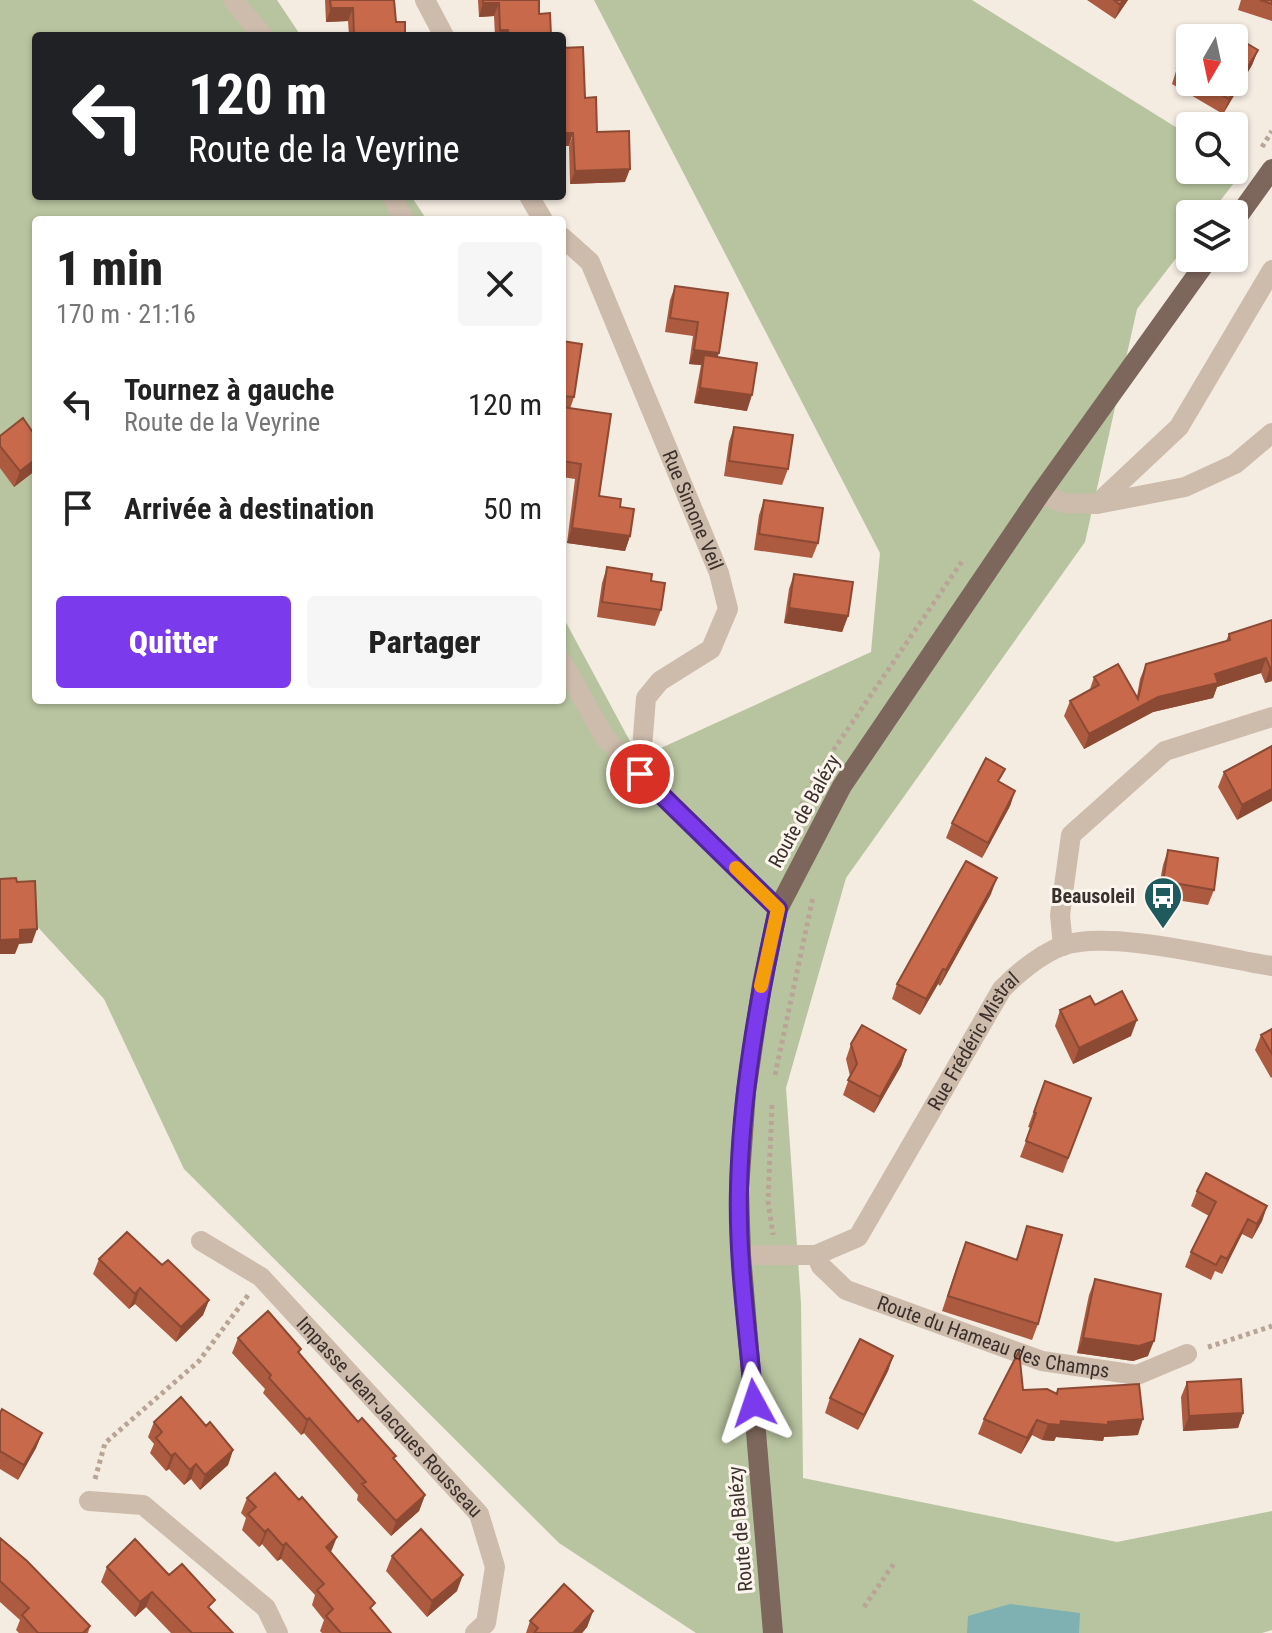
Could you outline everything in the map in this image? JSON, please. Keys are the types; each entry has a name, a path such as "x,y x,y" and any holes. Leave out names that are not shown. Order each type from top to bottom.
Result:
{"main road":[{"path":"1248,202 1272,169"},
{"name":"Route de Balézy","path":"773,1633 741,1255 739,1189 746,1092 762,984 778,909 842,786 1040,494 1199,272"}],"street":[{"path":"233,0 260,32"},
{"path":"425,0 442,32"},
{"name":"Rue Simone Veil","path":"566,241 590,262 719,573 728,609 711,649 660,681 646,698 640,774"},
{"path":"1097,504 1179,427 1272,270"},
{"path":"1040,494 1064,503 1097,504 1185,487 1235,464 1272,433"},
{"path":"566,669 605,738 778,909"},
{"path":"1063,946 1060,915 1071,835 1165,751 1272,717"},
{"name":"Rue Frédéric Mistral","path":"741,1255 816,1255 858,1237 1002,989 1024,968 1063,946 1104,939 1272,966"},
{"name":"Impasse Jean-Jacques Rousseau","path":"201,1241 261,1277 479,1514 495,1567 486,1623 475,1633"},
{"name":"Route du Hameau des Champs","path":"816,1255 821,1266 846,1290 1042,1361 1137,1375 1187,1354"},
{"path":"89,1501 143,1505 266,1608 278,1633"}],"path":[{"path":"1248,239 1254,230"},
{"path":"775,1077 813,894"},
{"path":"772,1092 768,1201 776,1255"},
{"path":"89,1501 105,1443 199,1361 261,1277"},
{"path":"1187,1354 1272,1326"},
{"path":"864,1607 895,1562"}],"green space":[{"path":"0,0 277,0 298,32 32,32 32,200 414,200 424,216 32,216 32,704 566,704 566,622 639,758 871,652 880,553 594,0 972,0 1176,127 1176,184 1233,184 1221,200 1176,200 1176,258 1137,309 1085,542 846,878 786,1088 801,1303 803,1478 1117,1542 1272,1511 1272,1630 1262,1633 696,1633 559,1543 184,1169 104,999 0,886"}],"water":[{"path":"1010,1604 1080,1613 1079,1633 967,1633 968,1616"}],"building":[{"path":"330,0 394,0 396,22 405,22 405,32 354,32 353,8 331,8"},
{"path":"483,0 539,0 539,14 550,13 551,32 500,30 499,3 483,3"},
{"path":"1248,44 1258,50 1248,67"},
{"path":"583,47 585,98 596,97 597,132 629,131 630,169 575,171 573,133 566,133 566,48"},
{"path":"675,286 728,293 719,353 694,350 698,322 670,318"},
{"path":"566,342 582,344 574,397 566,396"},
{"path":"704,355 757,363 752,395 700,388"},
{"path":"566,408 611,414 599,496 621,499 620,507 634,509 630,536 572,528 581,464 566,462"},
{"path":"23,418 32,431 32,462 20,471 0,446 0,436"},
{"path":"734,427 793,435 788,469 729,461"},
{"path":"764,500 823,508 818,543 759,534"},
{"path":"607,567 652,574 651,581 665,583 661,610 602,602"},
{"path":"794,574 853,582 848,616 789,608"},
{"path":"1272,620 1270,668 1266,658 1215,674 1218,683 1158,697 1089,734 1070,701 1099,685 1094,677 1118,664 1138,699 1146,664 1230,640 1229,634"},
{"path":"1272,746 1272,789 1242,805 1224,772"},
{"path":"986,758 1005,769 998,781 1015,791 988,843 952,823"},
{"path":"1168,850 1218,858 1214,890 1163,881"},
{"path":"966,861 997,878 946,970 943,969 926,999 897,984"},
{"path":"16,878 17,882 35,881 37,929 20,930 20,939 0,940 0,879"},
{"path":"1122,991 1137,1020 1079,1048 1060,1010 1090,996 1095,1005"},
{"path":"862,1025 906,1050 880,1097 848,1080 857,1064 851,1044"},
{"path":"1272,1029 1272,1054 1261,1035"},
{"path":"1045,1081 1091,1098 1068,1158 1026,1141"},
{"path":"1206,1173 1267,1206 1257,1224 1248,1219 1227,1259 1221,1256 1216,1265 1191,1252 1216,1202 1197,1191"},
{"path":"1027,1226 1062,1235 1038,1324 948,1296 966,1242 1017,1260"},
{"path":"127,1232 162,1265 168,1260 209,1300 181,1327 140,1288 135,1294 99,1259"},
{"path":"1095,1279 1161,1294 1154,1341 1139,1346 1083,1338"},
{"path":"268,1311 301,1349 298,1352 358,1422 362,1418 396,1456 393,1458 425,1495 396,1521 362,1484 366,1482 269,1378 271,1375 238,1338"},
{"path":"860,1339 893,1356 864,1415 830,1398"},
{"path":"1019,1351 1023,1390 1047,1389 1057,1394 1058,1389 1139,1384 1143,1419 1108,1422 1108,1425 1061,1421 1060,1425 1037,1420 1027,1438 984,1419"},
{"path":"1241,1379 1243,1413 1189,1416 1187,1382"},
{"path":"181,1397 206,1426 210,1422 233,1450 205,1475 196,1464 190,1470 175,1453 171,1456 156,1438 162,1432 154,1422"},
{"path":"2,1409 42,1433 24,1465 0,1451"},
{"path":"275,1473 299,1500 302,1497 337,1537 326,1547 375,1603 370,1608 391,1633 341,1633 326,1616 333,1609 317,1590 324,1584 286,1543 283,1546 268,1529 265,1532 248,1514 256,1507 247,1498"},
{"path":"421,1529 463,1575 432,1601 392,1556"},
{"path":"0,1538 27,1561 90,1626 85,1633 38,1633 22,1615 29,1608 0,1581"},
{"path":"135,1539 169,1575 182,1564 215,1600 208,1607 233,1633 192,1633 152,1592 140,1602 107,1567"},
{"path":"564,1584 593,1611 573,1633 534,1633 538,1628 530,1621"}],"slow traffic":[{"path":"736,868 778,909 761,986"}],"place":[{"name":"Beausoleil","path":"1163,930"}],"route":[{"path":"640,774 778,909 762,984 746,1092 739,1189 741,1255 754,1403"}]}
